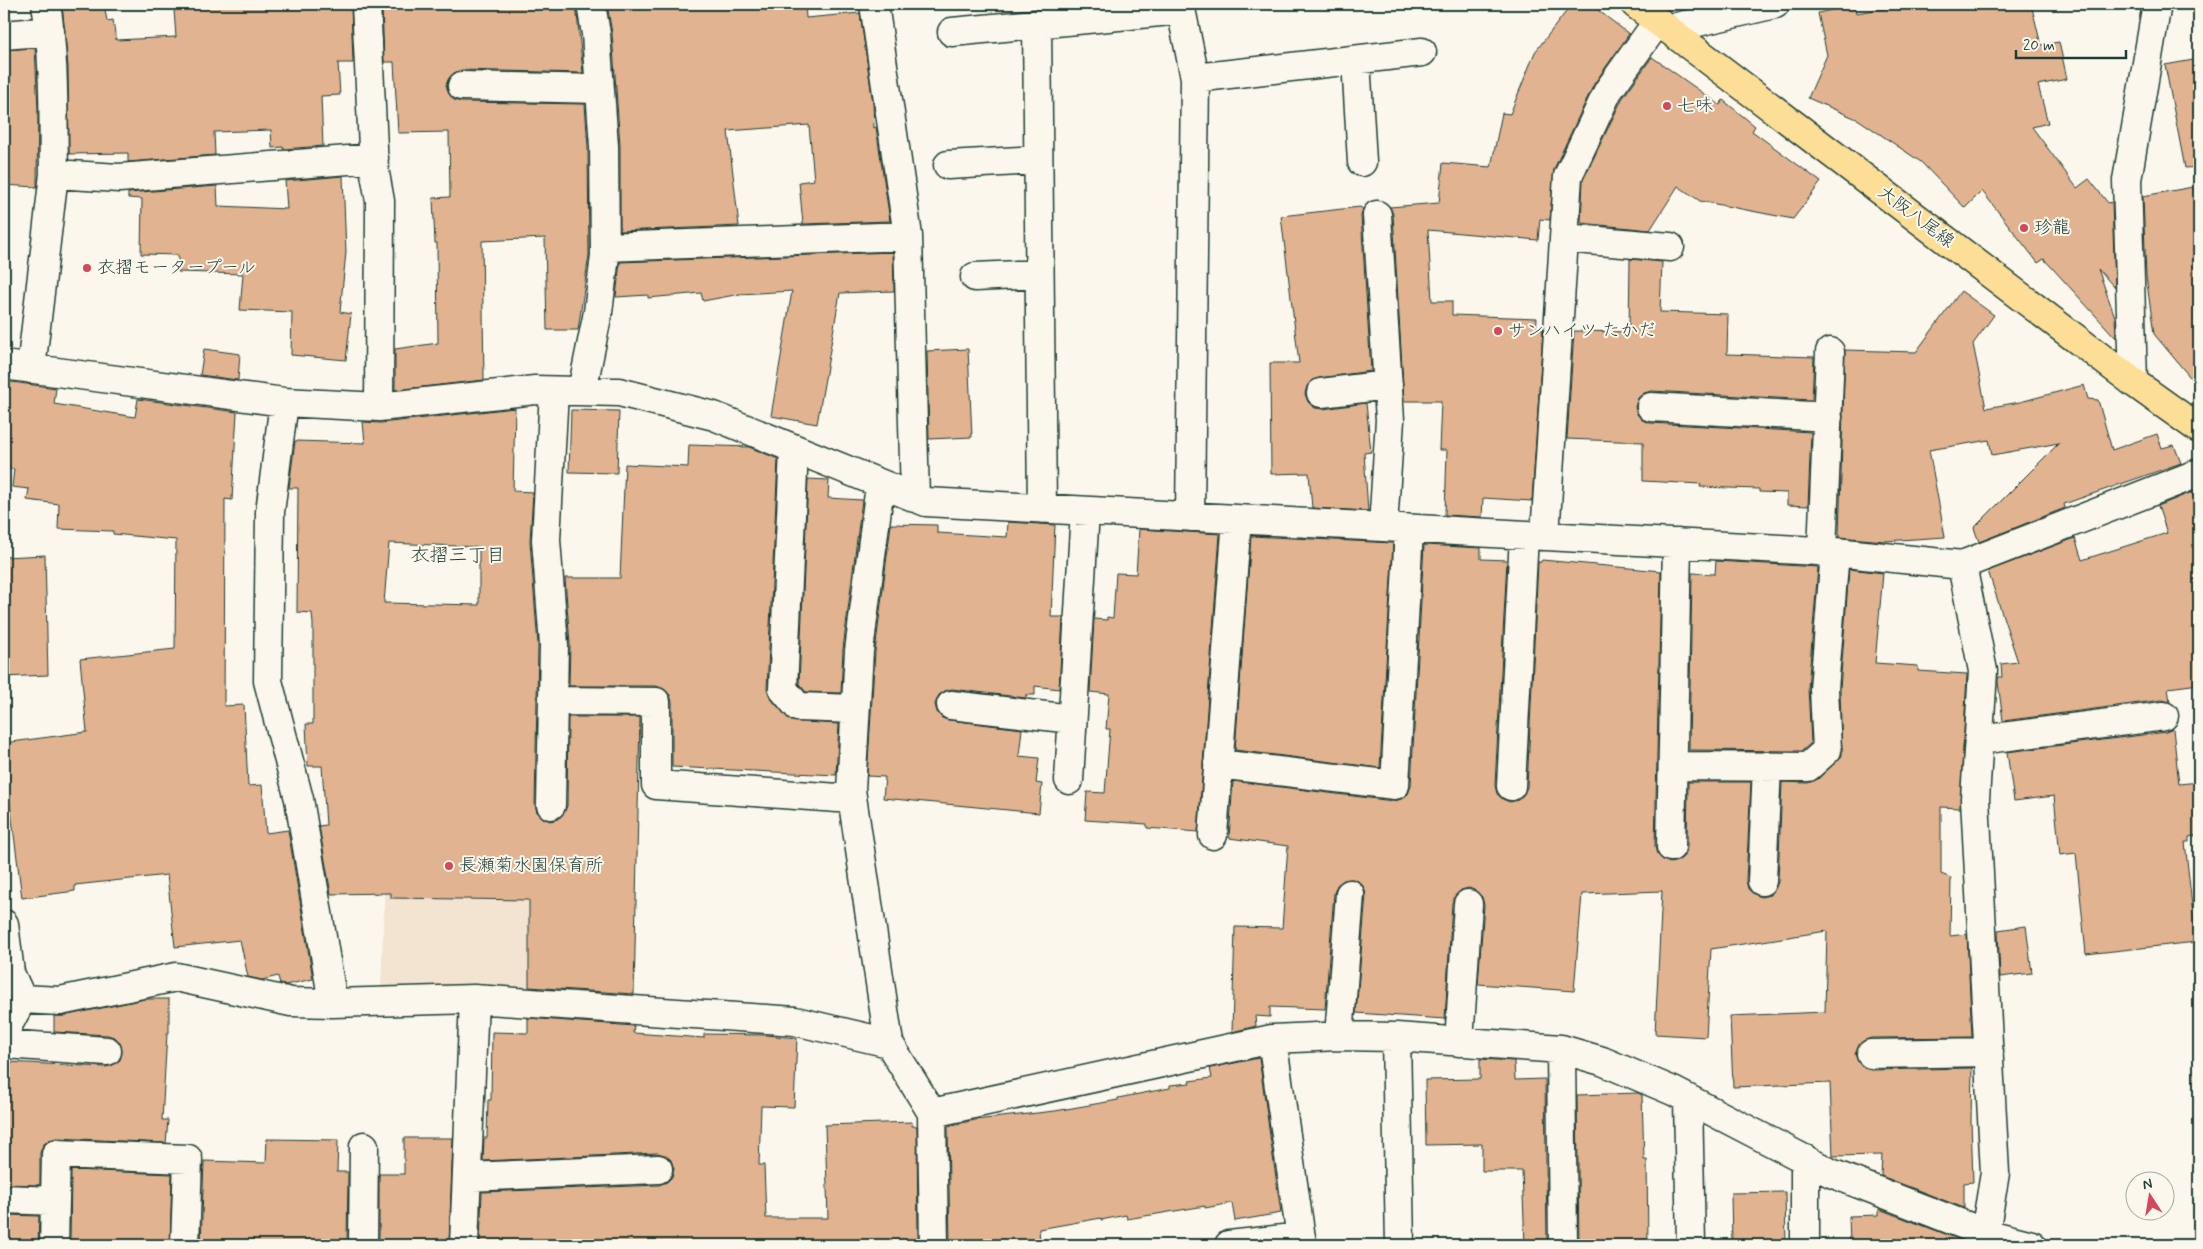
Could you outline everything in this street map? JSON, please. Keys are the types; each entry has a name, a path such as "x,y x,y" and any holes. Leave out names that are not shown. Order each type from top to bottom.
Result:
{"main road":[{"name":"大阪八尾線","path":"1635,4 2133,382 2199,429"}],"street":[{"path":"31,368 54,174 50,31 46,4"},
{"path":"366,4 374,158 380,201 379,407"},
{"path":"582,391 598,312 605,247 604,146 596,34 591,4"},
{"path":"874,4 908,236 915,498"},
{"path":"1511,786 1564,238 1568,176 1608,91 1663,25 1775,4"},
{"path":"2133,382 2127,180 2157,4"},
{"path":"952,32 1181,7 1195,78 1190,517"},
{"path":"1037,24 1042,509"},
{"path":"4,35 50,31"},
{"path":"1195,78 1422,52"},
{"path":"1356,60 1362,162"},
{"path":"462,86 600,89"},
{"path":"54,174 119,178 374,158"},
{"path":"948,165 1038,160"},
{"path":"1218,764 1394,785 1396,528 1377,215"},
{"path":"605,247 908,236"},
{"path":"1564,238 1670,247"},
{"path":"975,277 1040,274"},
{"path":"1673,766 1808,767 1827,750 1824,689 1829,552 1828,417 1830,352"},
{"path":"4,365 284,402 379,407 534,390 619,392 714,416 880,485 926,502 1829,552 1962,564 2199,473"},
{"path":"1321,392 1388,385"},
{"path":"551,804 554,646 546,540 554,391"},
{"path":"284,402 270,512 268,681 299,799 333,1003"},
{"path":"1651,407 1828,417"},
{"path":"794,450 783,689 798,706 855,709"},
{"path":"880,485 859,650 851,790 890,1043 932,1114 934,1245"},
{"path":"1069,780 1085,511"},
{"path":"1213,835 1237,519"},
{"path":"1671,847 1677,543"},
{"path":"1962,564 1983,671 1975,799 1995,1173 1986,1239"},
{"path":"553,701 656,702 656,785 852,799"},
{"path":"950,705 1072,719"},
{"path":"1979,740 2164,716"},
{"path":"1762,881 1767,766"},
{"path":"1338,1036 1350,894"},
{"path":"1458,1042 1468,904"},
{"path":"4,924 13,996 4,1033"},
{"path":"13,996 60,1001 176,977 291,1002 333,1003 474,999 796,1021 890,1043"},
{"path":"464,1245 474,999"},
{"path":"932,1114 1272,1039 1338,1036 1396,1037 1560,1049 1602,1062 1688,1099 1831,1173 1986,1239 2032,1245"},
{"path":"1396,1037 1400,1245"},
{"path":"1229,1245 1301,1241 1272,1039"},
{"path":"4,1044 107,1051"},
{"path":"1560,1049 1563,1245"},
{"path":"1871,1054 1989,1052"},
{"path":"1688,1099 1691,1245"},
{"path":"363,1245 364,1146"},
{"path":"54,1245 56,1154 188,1159 185,1245"},
{"path":"1805,1160 1805,1245"},
{"path":"467,1178 658,1169"},
{"path":"4,1200 55,1201"}],"shaded area":[{"path":"387,827 602,885 598,995 381,987"}],"building":[{"path":"62,4 104,4 107,21 113,20 116,40 176,37 174,10 208,6 208,4 351,4 353,63 338,63 340,95 321,96 323,146 272,148 271,130 214,132 215,155 128,162 128,153 69,154 68,66"},
{"path":"382,4 576,4 583,73 462,70 454,73 446,85 449,94 454,100 462,102 585,104 588,147 589,255 578,330 547,330 545,238 482,241 484,380 395,390 395,349 438,343 437,243 435,243 433,198 450,197 449,132 398,133 394,62 384,62"},
{"path":"607,4 805,4 806,18 860,13 873,103 874,128 876,127 890,221 803,224 799,182 814,180 809,125 728,131 739,226 620,231 620,145 612,33"},
{"path":"1572,4 1590,4 1629,34 1594,84 1554,169 1550,220 1540,219 1538,240 1428,230 1432,301 1452,301 1452,315 1537,318 1536,330 1543,330 1532,501 1483,498 1482,517 1445,515 1447,450 1439,450 1441,401 1404,401 1393,214 1390,207 1439,203 1443,163 1491,167 1502,113 1510,114 1535,52"},
{"path":"1912,4 2031,4 2041,45 2059,42 2067,79 2038,85 2048,123 2032,127 2077,188 2089,179 2108,203 2112,202 2115,288 2098,269 2115,317 2116,338 2044,259 2038,263 1982,191 1965,208 1921,162 1859,120 1808,98 1827,55 1818,13 1854,5 1856,13"},
{"path":"35,48 38,110 37,187 4,185 4,50"},
{"path":"1652,57 1720,105 1723,100 1755,126 1752,131 1821,182 1793,219 1700,201 1678,186 1650,230 1581,223 1583,180 1622,99"},
{"path":"2199,59 2199,167 2185,168 2165,65"},
{"path":"343,176 346,252 340,312 351,314 346,360 291,355 292,312 240,310 243,274 178,272 178,255 141,254 142,199 128,198 128,193 217,186 218,206 287,209 285,181"},
{"path":"2193,187 2199,221 2199,388 2154,334 2146,276 2143,196"},
{"path":"1360,207 1363,209 1361,216 1371,371 1312,380 1307,386 1305,394 1308,402 1315,408 1323,409 1366,403 1371,452 1364,453 1368,511 1312,508 1309,473 1271,474 1270,363 1299,363 1281,216"},
{"path":"893,252 894,291 840,293 817,424 771,416 792,291 740,294 703,301 701,293 648,298 648,295 616,297 620,262"},
{"path":"1630,259 1662,262 1660,312 1728,314 1727,354 1814,357 1812,400 1652,391 1644,393 1638,398 1635,407 1637,414 1642,420 1650,423 1811,432 1808,506 1787,505 1787,493 1759,492 1759,489 1700,487 1701,484 1643,481 1643,442 1567,439 1574,331 1629,332"},
{"path":"1961,291 1994,315 1973,344 1986,408 2020,402 2084,385 2088,399 2098,400 2112,450 2157,434 2162,448 2174,445 2181,463 2064,504 2065,508 1979,542 1974,528 2059,443 1992,455 1989,440 1929,450 1945,537 1885,541 1839,537 1845,350 1916,352"},
{"path":"204,349 240,354 238,380 200,375"},
{"path":"968,349 972,437 929,439 927,351"},
{"path":"4,381 56,388 54,404 135,417 138,399 237,412 232,500 225,499 224,706 244,705 248,786 262,785 266,833 288,830 313,979 285,985 280,984 278,976 262,980 248,977 240,940 175,947 167,875 75,885 75,891 22,898 4,743 87,732 80,659 175,649 176,540 113,534 113,531 58,529 59,504 27,500 29,489 12,487 14,469 4,469"},
{"path":"515,408 513,491 533,492 530,541 538,645 535,805 537,812 543,818 550,821 558,819 564,813 567,806 568,717 640,717 634,994 529,987 529,900 391,898 391,893 331,894 319,826 326,825 322,766 308,766 306,724 313,724 312,613 297,612 298,488 289,488 295,441 365,443 363,422 381,423","holes":["389,543 479,547 479,605 384,603"]},
{"path":"571,410 619,411 617,473 569,472"},
{"path":"689,445 749,447 778,459 767,689 771,699 791,721 839,724 836,775 672,767 672,702 670,695 664,689 656,686 569,686 570,644 565,578 620,578 625,464 688,467"},
{"path":"808,479 829,480 828,498 862,500 843,649 841,693 806,692 799,684"},
{"path":"2192,492 2199,512 2199,684 2168,688 2170,702 2162,700 2003,721 1998,682 1998,677 2002,677 2001,664 2018,662 1988,571 2075,538 2082,560 2167,533 2158,506"},
{"path":"1008,522 1055,525 1051,617 1063,617 1059,689 1035,686 1035,695 1026,695 1026,698 952,689 939,695 935,704 937,712 942,718 1022,729 1019,756 1039,758 1036,783 1042,784 1039,813 883,798 885,777 867,776 875,652 891,524 937,525 937,533 1007,537"},
{"path":"1139,529 1220,534 1198,832 1147,828 1147,824 1085,820 1087,792 1105,793 1110,729 1106,729 1109,694 1090,692 1094,619 1107,620 1107,617 1113,618 1116,573 1136,574"},
{"path":"1251,536 1393,543 1380,768 1235,750"},
{"path":"1424,545 1481,548 1481,559 1507,560 1495,785 1497,794 1510,802 1518,800 1524,794 1527,787 1538,562 1542,560 1661,571 1655,847 1657,854 1663,860 1670,863 1678,861 1685,855 1687,847 1688,782 1751,782 1746,880 1748,889 1761,897 1770,895 1778,882 1782,782 1808,783 1818,779 1842,756 1840,689 1849,569 1883,573 1875,663 1918,666 1918,671 1967,674 1960,808 1941,807 1941,874 1951,878 1950,936 1967,934 1972,1037 1871,1038 1863,1041 1858,1046 1855,1054 1858,1062 1864,1068 1871,1070 1972,1068 1973,1182 1964,1183 1964,1208 1881,1176 1882,1155 1833,1156 1830,1083 1733,1087 1730,1016 1825,1012 1827,931 1711,949 1706,1037 1655,1034 1662,891 1582,894 1574,991 1478,984 1484,905 1482,897 1476,891 1469,888 1461,890 1455,896 1452,903 1445,1019 1356,1013 1366,895 1364,887 1358,881 1352,879 1344,880 1337,885 1334,893 1325,1009 1270,1007 1270,1017 1255,1016 1256,1026 1232,1032 1235,927 1282,928 1288,846 1229,838 1233,781 1393,801 1401,799 1408,794 1411,786"},
{"path":"45,555 48,675 4,677 4,557"},
{"path":"1716,561 1818,567 1808,688 1811,743 1802,751 1689,750 1692,573 1715,574"},
{"path":"2173,729 2179,784 2199,782 2199,835 2189,837 2189,842 2185,842 2196,942 2086,954 2076,853 2060,855 2054,796 2014,801 2007,752 2166,732"},
{"path":"2026,926 2032,973 2000,977 1998,930"},
{"path":"145,999 169,999 169,1033 167,1033 162,1120 168,1120 166,1143 57,1138 49,1140 43,1145 40,1153 40,1185 4,1184 4,1113 7,1062 106,1067 113,1065 120,1060 122,1053 121,1045 116,1038 108,1035 54,1032 54,1016 63,1016"},
{"path":"528,1018 634,1026 633,1033 704,1038 704,1034 766,1035 797,1038 794,1107 761,1106 759,1165 764,1165 766,1218 828,1218 825,1125 912,1122 912,1126 917,1126 918,1245 480,1245 482,1192 659,1185 667,1182 672,1177 674,1169 671,1160 665,1155 657,1153 483,1161 484,1138 487,1138 488,1100 491,1100 492,1032 528,1033"},
{"path":"1259,1058 1281,1213 1235,1221 1232,1203 1127,1219 1126,1215 1101,1220 1101,1218 1039,1229 1040,1241 1000,1245 950,1245 948,1126 975,1120 1055,1111 1118,1100 1118,1098 1170,1088 1170,1085 1212,1078 1210,1068"},
{"path":"1480,1059 1514,1061 1515,1080 1545,1079 1547,1245 1525,1245 1522,1171 1482,1171 1482,1144 1426,1145 1425,1080 1480,1079"},
{"path":"1638,1093 1642,1095 1644,1160 1647,1160 1648,1245 1579,1245 1577,1095"},
{"path":"404,1138 453,1138 449,1245 379,1245 379,1174 404,1174"},
{"path":"267,1139 338,1140 337,1172 348,1172 347,1245 201,1245 204,1161 266,1163"},
{"path":"71,1170 172,1174 170,1245 70,1245"},
{"path":"1785,1192 1786,1245 1732,1245 1731,1193"},
{"path":"1879,1209 1964,1241 1964,1245 1850,1245 1849,1216 1879,1215"},
{"path":"4,1215 39,1216 38,1245 4,1245"}],"place":[{"name":"七味","path":"1667,106"},
{"name":"珍龍","path":"2024,228"},
{"name":"衣摺モータープール","path":"87,268"},
{"name":"サンハイツ たかだ","path":"1498,331"},
{"name":"長瀬菊水園保育所","path":"449,866"}],"district":[{"name":"衣摺三丁目","path":"458,555"}]}
